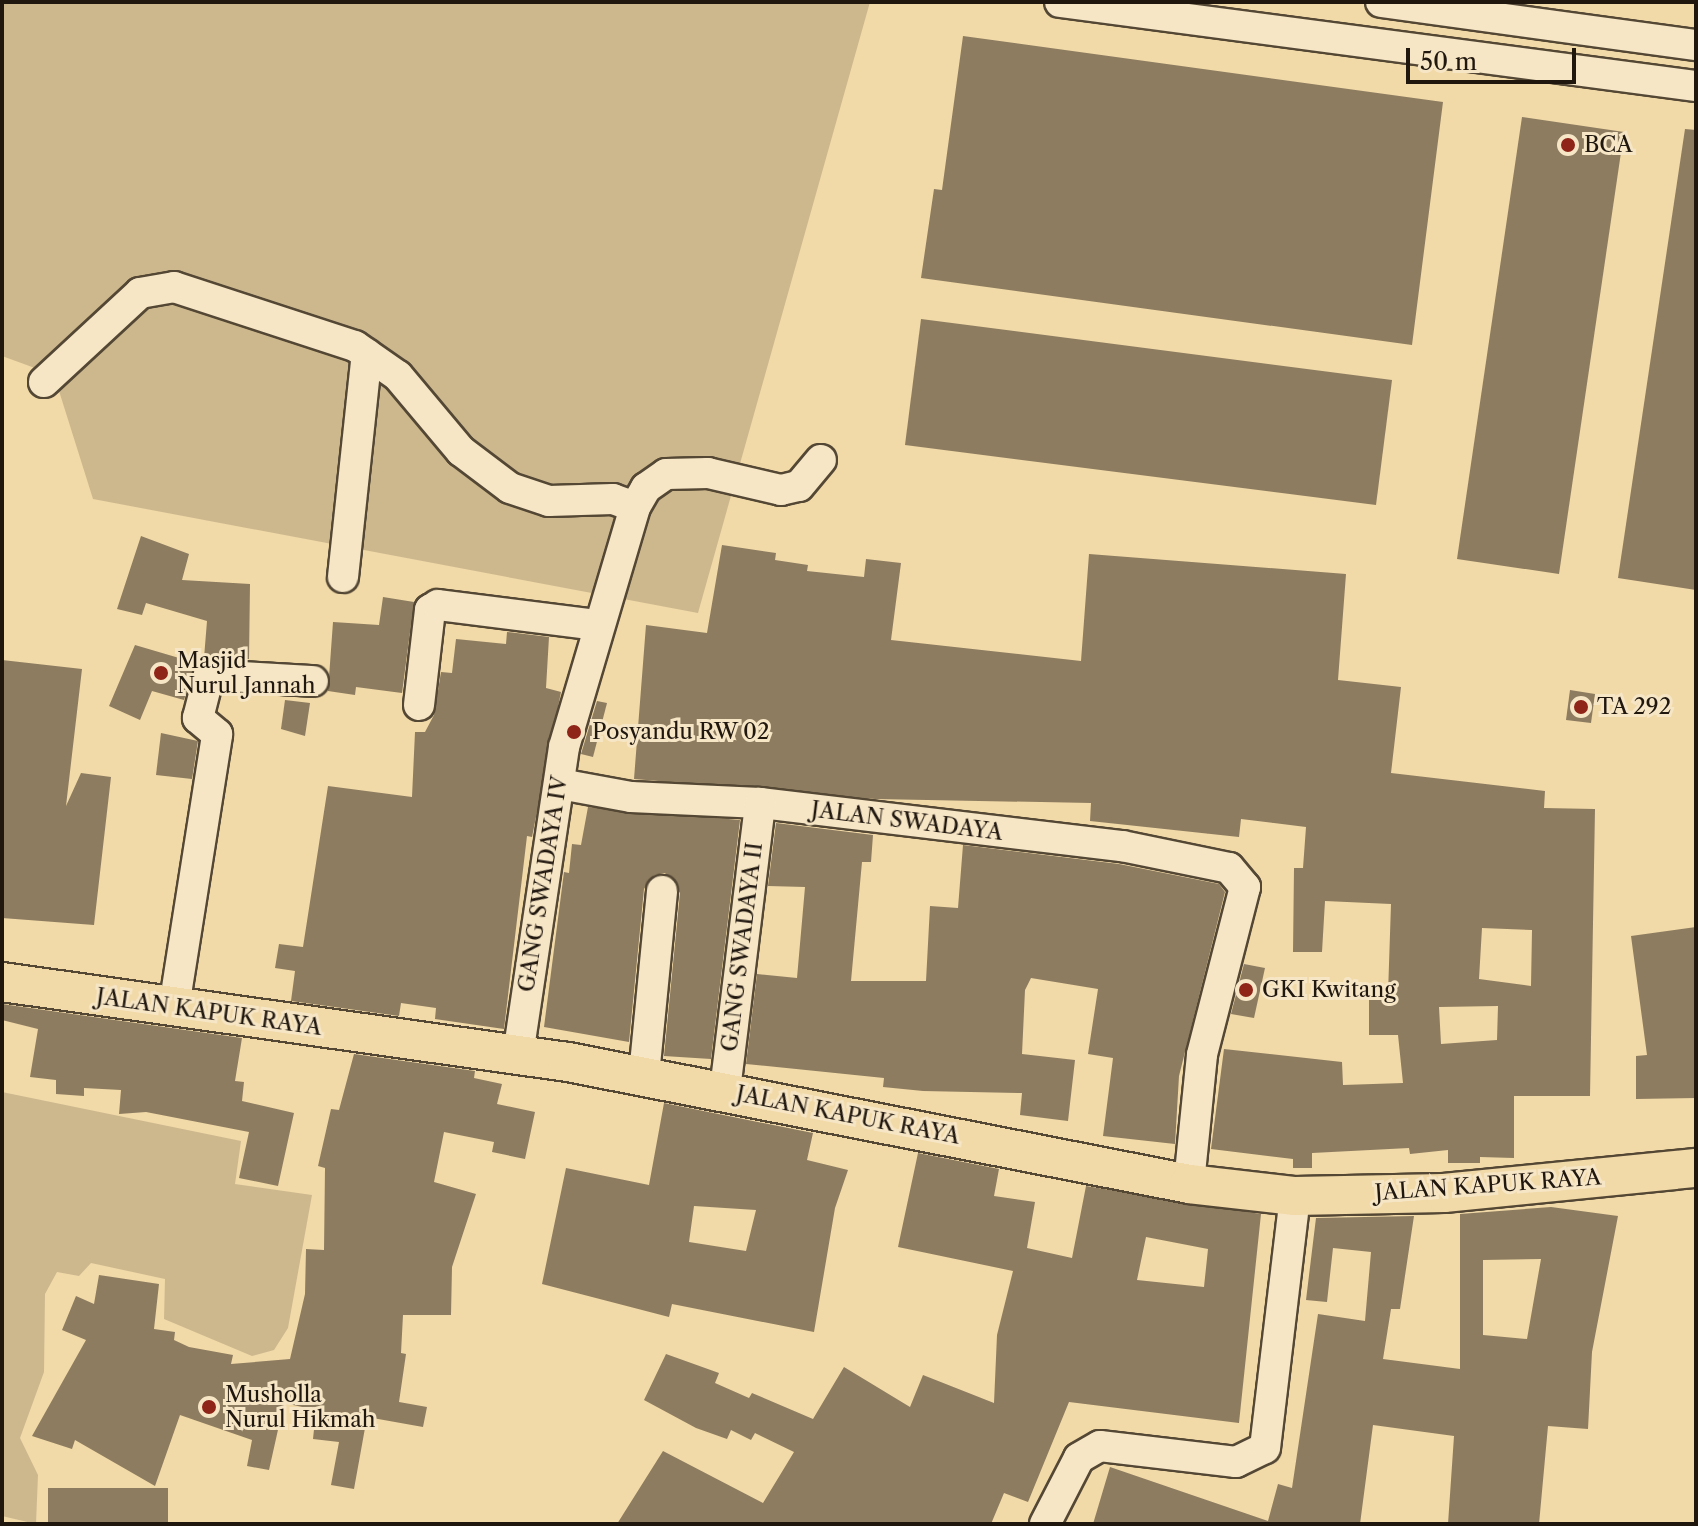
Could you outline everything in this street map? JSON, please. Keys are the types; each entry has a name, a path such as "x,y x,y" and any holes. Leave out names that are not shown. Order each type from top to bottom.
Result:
{"main road":[{"name":"JALAN KAPUK RAYA","path":"2,982 644,1075 1189,1184 1295,1196 1444,1193 1696,1168"}],"street":[{"path":"1060,2 1696,86"},
{"path":"1381,2 1696,45"},
{"path":"44,382 140,293 156,286 290,322 367,354 398,376 461,451 510,488 549,501 613,499 635,507"},
{"path":"343,577 367,354"},
{"name":"GANG SWADAYA IV","path":"518,1055 560,784 597,625 635,507 646,488 666,474 708,473 781,490 799,486 821,460"},
{"path":"419,705 430,610 438,605 597,625"},
{"path":"174,1007 217,734 198,718 209,675 313,681"},
{"name":"JALAN SWADAYA","path":"560,784 631,797 760,803 1136,849 1229,868 1245,887 1202,1055 1189,1184"},
{"name":"GANG SWADAYA II","path":"725,1090 760,803"},
{"path":"644,1075 662,891"},
{"path":"1045,1524 1079,1458 1100,1446 1236,1462 1265,1448 1295,1196"}],"shaded area":[{"path":"2,2 870,2 698,613 93,499 54,375 2,356"},
{"path":"2,1092 241,1141 235,1184 312,1195 288,1328 274,1350 252,1356 164,1319 165,1279 91,1263 79,1276 57,1272 45,1294 44,1372 20,1438 38,1475 36,1524 2,1516"}],"building":[{"path":"963,36 1443,102 1412,345 921,278 934,189 942,190"},
{"path":"1522,117 1624,132 1559,574 1457,559"},
{"path":"1685,129 1696,130 1696,590 1618,578"},
{"path":"921,319 1392,380 1376,505 905,445"},
{"path":"141,536 189,554 182,580 250,584 249,659 204,658 207,621 146,603 142,615 117,609"},
{"path":"722,545 776,553 775,560 808,565 807,571 864,577 866,559 901,563 891,640 1081,661 1089,554 1346,574 1338,680 1401,687 1391,773 1545,791 1544,808 1595,809 1590,1096 1514,1096 1514,1158 1480,1157 1480,1163 1448,1163 1448,1150 1410,1154 1409,1148 1312,1153 1312,1168 1293,1168 1293,1159 1211,1149 1224,1049 1342,1062 1343,1085 1403,1083 1398,1035 1369,1035 1369,994 1388,994 1391,904 1325,901 1322,952 1293,952 1294,868 1303,868 1306,827 1241,819 1239,837 1090,821 1091,803 875,799 634,779 646,625 707,633","holes":["1482,928 1532,930 1531,986 1479,979","1498,1006 1497,1040 1441,1044 1439,1007"]},
{"path":"383,597 414,602 402,693 356,687 355,695 328,691 333,622 379,625"},
{"path":"507,632 549,637 546,688 561,692 532,837 527,836 504,1029 435,1019 436,1008 401,1003 399,1016 291,1001 295,971 275,968 279,944 303,947 328,786 412,797 415,732 425,732 434,715 441,672 452,673 456,639 506,644"},
{"name":"Masjid Nurul Jannah","path":"135,645 196,663 184,700 152,691 140,720 109,706"},
{"path":"2,660 82,669 66,806 81,773 111,777 94,925 2,918"},
{"name":"TA 292","path":"1570,690 1595,694 1591,723 1566,720"},
{"path":"285,700 310,703 305,736 281,729"},
{"path":"597,701 607,703 593,757 581,754"},
{"path":"161,733 198,741 192,779 156,775"},
{"path":"588,807 740,820 711,1059 664,1056 680,893 665,873 654,875 644,889 629,1042 544,1027 564,872 569,873 572,844 581,845"},
{"path":"776,823 873,835 871,862 862,862 851,981 926,981 930,906 958,908 963,845 1119,864 1219,884 1225,892 1179,1076 1175,1144 1103,1136 1113,1058 1088,1054 1098,989 1031,978 1025,990 1022,1054 1075,1060 1068,1121 1020,1115 1022,1093 883,1087 884,1078 746,1064 757,974 797,978 805,887 768,886"},
{"path":"1696,927 1696,1098 1636,1099 1636,1056 1647,1055 1631,936"},
{"name":"GKI Kwitang","path":"1244,964 1265,968 1254,1018 1231,1014"},
{"path":"2,1004 242,1038 235,1081 244,1082 242,1101 294,1113 278,1186 239,1178 249,1132 146,1112 119,1114 121,1090 84,1088 84,1096 56,1094 56,1080 30,1077 38,1029 2,1020"},
{"path":"354,1054 475,1071 474,1078 502,1084 497,1104 535,1112 525,1159 492,1152 494,1142 444,1132 434,1182 476,1194 452,1267 451,1315 403,1315 401,1353 406,1354 399,1402 427,1407 423,1427 367,1417 354,1489 331,1485 339,1442 313,1439 316,1410 284,1403 269,1470 247,1466 252,1440 180,1415 155,1486 75,1440 72,1449 32,1436 86,1340 62,1330 76,1296 94,1304 99,1275 159,1284 154,1329 175,1332 174,1340 189,1347 233,1355 231,1364 290,1359 305,1294 306,1249 324,1250 325,1168 318,1166 331,1109 339,1110"},
{"path":"664,1103 813,1133 807,1160 848,1170 835,1208 814,1332 672,1304 669,1317 542,1284 566,1168 649,1185","holes":["694,1206 756,1210 746,1251 689,1242"]},
{"path":"918,1153 999,1169 994,1196 1035,1202 1027,1248 1072,1258 1086,1186 1261,1214 1239,1423 1069,1402 1028,1502 1004,1493 991,1524 617,1524 663,1451 763,1503 794,1452 755,1433 751,1440 731,1430 727,1439 696,1428 644,1400 666,1354 719,1373 715,1383 749,1398 752,1393 813,1419 844,1367 910,1407 923,1375 994,1403 997,1335 1013,1271 898,1247","holes":["1146,1237 1208,1249 1204,1287 1137,1280"]},
{"path":"1551,1207 1618,1216 1592,1352 1588,1429 1548,1426 1539,1524 1448,1524 1454,1436 1373,1425 1360,1524 1093,1524 1110,1467 1268,1521 1278,1484 1292,1488 1318,1314 1365,1321 1371,1252 1333,1248 1327,1302 1306,1300 1316,1218 1414,1216 1400,1309 1391,1309 1383,1359 1460,1369 1460,1214","holes":["1541,1259 1527,1339 1483,1335 1483,1260"]},
{"path":"48,1488 168,1488 168,1524 48,1524"}],"place":[{"name":"BCA","path":"1568,145"},
{"name":"Masjid Nurul Jannah","path":"161,673"},
{"name":"TA 292","path":"1581,707"},
{"name":"Posyandu RW 02","path":"574,732"},
{"name":"GKI Kwitang","path":"1246,990"},
{"name":"Musholla Nurul Hikmah","path":"209,1407"}]}
